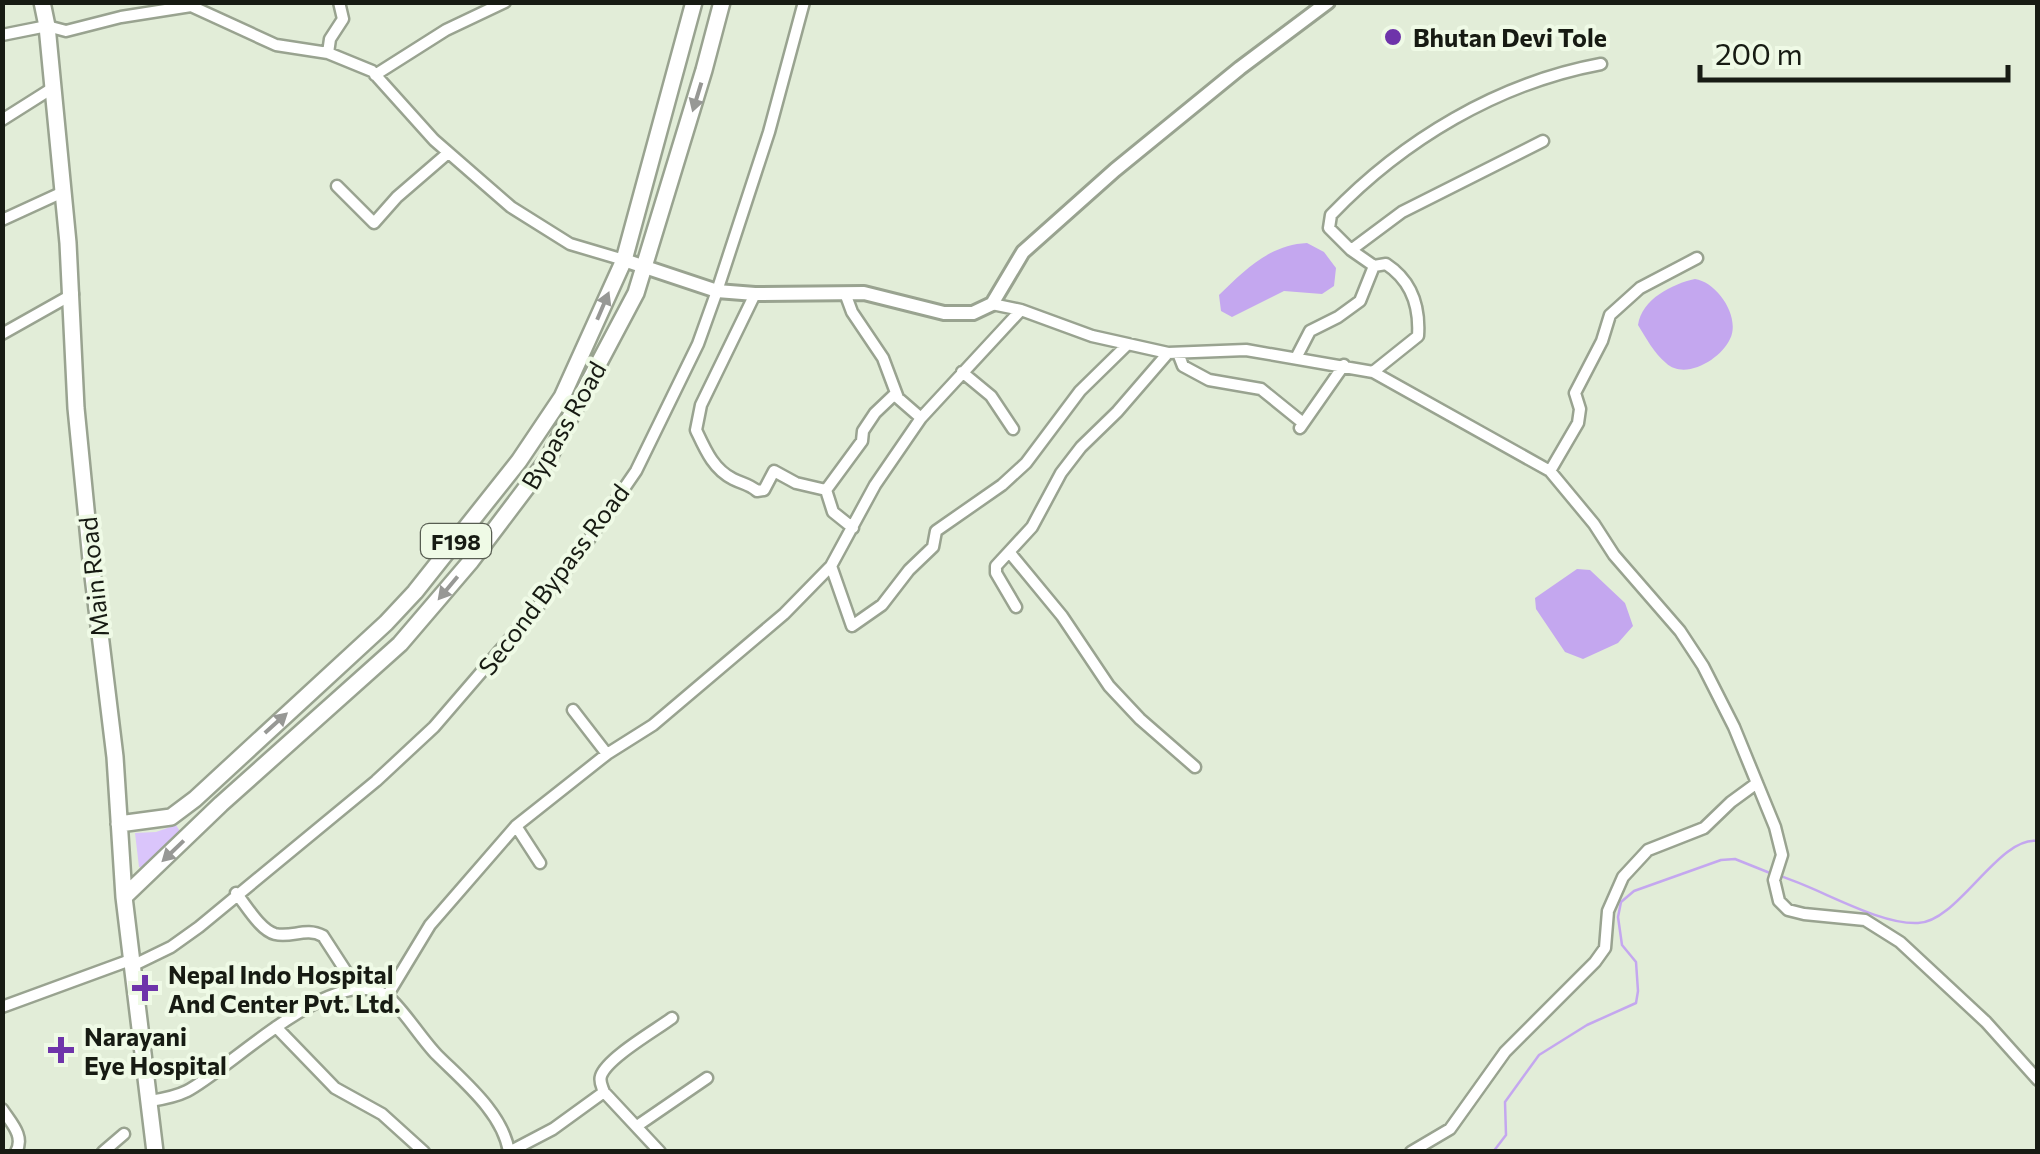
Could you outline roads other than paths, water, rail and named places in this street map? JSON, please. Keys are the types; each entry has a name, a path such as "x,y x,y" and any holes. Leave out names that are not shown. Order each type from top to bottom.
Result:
{"main road":[{"name":"Main Road","path":"42,2 72,294 76,408 96,616 115,757 124,897 155,1152"},
{"name":"Bypass Road","path":"204,788 386,624 519,460 562,397 624,260 694,2"},
{"name":"Bypass Road","path":"221,804 400,644 471,561 548,459 636,293 722,2"},
{"path":"452,546 471,561"},
{"path":"204,788 221,804"},
{"name":"F198","path":"119,824 170,817 204,788"},
{"name":"F198","path":"124,897 221,804"}],"street":[{"path":"328,53 330,39 343,19 339,2"},
{"path":"375,75 446,30 505,2"},
{"name":"Second Bypass Road","path":"2,1007 171,947 305,841 434,728 540,604 636,470 698,344 769,132 804,2"},
{"path":"2,35 47,26 66,32 121,17 191,6 266,42 328,53 375,75 448,153 512,207 570,244 716,291 864,294 944,313 973,313 992,304 1023,252 1057,221 1240,68 1328,2"},
{"path":"1373,372 1418,336 1420,316 1411,287 1386,264 1374,266 1351,250 1329,228 1330,215 1388,161 1438,126 1564,71 1601,64"},
{"path":"2,120 51,88"},
{"path":"1351,250 1402,212 1543,142"},
{"path":"337,186 374,223 448,153"},
{"path":"2,220 63,192"},
{"path":"1550,471 1578,423 1580,410 1575,393 1602,341 1610,316 1640,288 1696,258"},
{"path":"1296,358 1310,331 1360,301 1374,266"},
{"path":"845,293 852,312 883,358 896,393 922,418"},
{"path":"2,334 72,294"},
{"path":"755,294 702,405 696,430 715,465 757,491 764,490 774,472 826,490"},
{"path":"992,304 1128,344 1173,353 1246,350 1373,372 1550,471 1704,666 1775,827 1782,855 1774,880 1780,901 1788,910 1804,914 1865,920 1900,942 1986,1022 2038,1080"},
{"path":"387,996 430,925 516,826 607,754 666,714 771,625 831,566 876,485 922,418 1021,310"},
{"path":"831,566 852,626 882,606 909,570 933,547 936,531 1026,463 1080,392 1128,344"},
{"path":"1173,353 1183,366 1209,380 1261,389 1301,426 1344,365"},
{"path":"1016,607 996,573 996,566 1032,526 1081,446 1173,353"},
{"path":"962,372 991,396 1013,430"},
{"path":"826,490 862,441 863,431 896,393"},
{"path":"826,490 833,512 853,528"},
{"path":"1010,553 1062,616 1108,686 1196,767"},
{"path":"572,710 607,754"},
{"path":"1411,1152 1450,1129 1506,1052 1595,962 1604,948 1608,912 1624,877 1648,850 1704,828 1757,784"},
{"path":"516,826 540,863"},
{"path":"236,894 267,930 276,934 313,931 322,936 358,990"},
{"path":"150,1101 188,1091 313,1004 358,990 387,996 417,1035 481,1100 506,1137 509,1152 553,1130 604,1092"},
{"path":"660,1152 604,1092 600,1081 618,1058 672,1018"},
{"path":"276,1027 335,1088 382,1114 424,1152"},
{"path":"638,1126 708,1078"},
{"path":"2,1109 19,1135 16,1152"},
{"path":"102,1152 124,1134"}],"waterway":[{"path":"1777,875 1867,912 1918,923 1948,909 2008,851 2038,841"},
{"path":"1493,1152 1506,1135 1505,1102 1539,1055 1587,1025 1636,1003 1636,962 1622,945 1618,917 1621,902 1634,891 1721,860 1735,859 1770,873"}],"place":[{"name":"Bhutan Devi Tole","path":"1393,37"},
{"name":"Nepal Indo Hospital And Center Pvt. Ltd.","path":"145,988"},
{"name":"Narayani Eye Hospital","path":"61,1050"}]}
